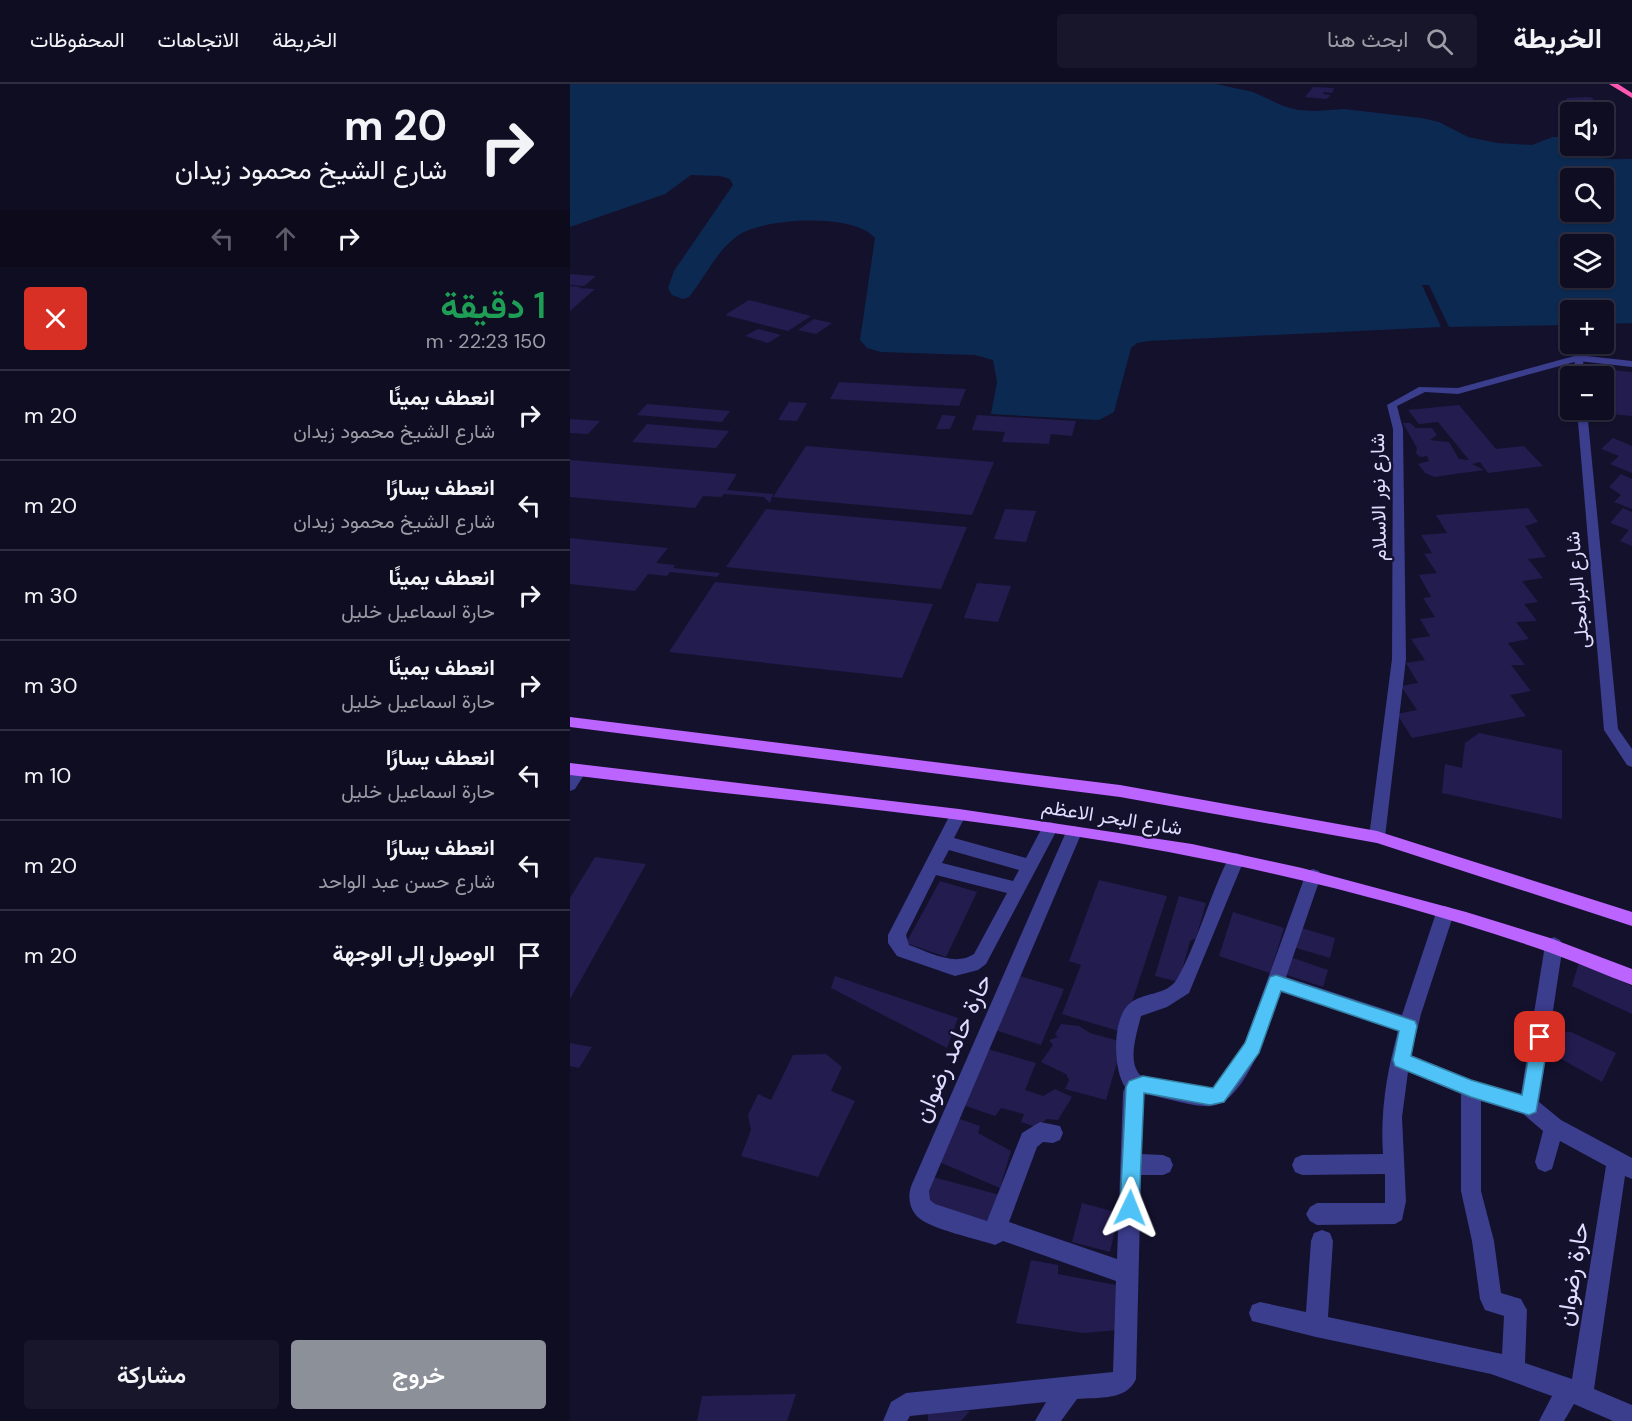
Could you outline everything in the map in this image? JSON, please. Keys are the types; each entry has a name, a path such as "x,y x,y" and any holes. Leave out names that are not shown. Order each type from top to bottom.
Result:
{"highway":[{"path":"1613,84 1632,96"}],"main road":[{"name":"شارع البحر الاعظم","path":"570,722 1120,791 1377,837 1632,918"},
{"name":"شارع البحر الاعظم","path":"575,769 958,815 1050,828 1236,860 1313,876 1554,945 1632,977"}],"street":[{"name":"شارع نور الاسلام","path":"1377,837 1399,659 1398,429 1392,405 1423,389 1458,391 1578,358 1632,364"},
{"path":"1578,358 1578,366"},
{"name":"شارع البرامجلى","path":"1583,420 1611,730 1632,761"},
{"path":"570,785 575,769"},
{"path":"958,815 897,935 897,943 903,951 955,968 964,968 980,959 1050,828"},
{"name":"حارة حامد رضوان","path":"1000,1231 995,1234 929,1213 922,1208 918,1191 1074,832"},
{"path":"944,842 1030,866"},
{"path":"1236,860 1183,987 1161,1001 1137,1008 1133,1012 1124,1068 1131,1081 1137,1085 1218,1096 1252,1047 1313,876"},
{"path":"931,867 1018,889"},
{"path":"1317,1214 1395,1213 1392,1116 1401,1060 1409,1026 1445,913"},
{"path":"1529,1106 1554,945"},
{"path":"1276,982 1409,1026"},
{"path":"1401,1060 1471,1089 1529,1106 1554,1127 1624,1164"},
{"path":"896,1421 898,1410 906,1405 1069,1390 1119,1383 1124,1379 1133,1092 1137,1085"},
{"path":"1471,1089 1471,1191 1483,1241 1491,1299 1493,1302 1513,1306 1516,1310 1513,1369"},
{"path":"1545,1162 1554,1127"},
{"path":"1053,1133 1040,1132 1029,1140 998,1220 1000,1231 1127,1274"},
{"path":"1131,1164 1163,1165"},
{"path":"1302,1165 1393,1164"},
{"name":"حارة رضوان","path":"1575,1392 1624,1164"},
{"path":"1316,1326 1322,1240"},
{"path":"1260,1313 1491,1362 1575,1392 1632,1417"},
{"path":"1047,1421 1069,1390"},
{"path":"1551,1421 1575,1392"}],"water":[{"path":"570,84 1216,84 1253,92 1283,106 1298,110 1344,109 1421,118 1439,122 1468,137 1497,143 1532,145 1553,137 1560,137 1560,156 1632,159 1632,323 1614,324 1614,300 1560,300 1560,325 1441,327 1148,341 1137,343 1131,348 1114,412 1099,420 991,414 997,382 993,360 975,355 881,352 867,348 860,340 875,238 864,230 831,221 790,221 755,228 742,233 726,246 689,297 683,299 672,295 668,288 674,271 733,185 730,179 720,176 691,175 665,194 570,227"}],"pier":[{"path":"1422,285 1429,285 1449,327 1441,327"}],"building":[{"path":"1313,87 1334,88 1332,93 1324,92 1323,94 1331,95 1326,99 1305,97"},
{"path":"1567,98 1593,98 1592,102 1575,102 1566,101"},
{"path":"570,274 596,276 584,286 570,285"},
{"path":"570,286 581,287 579,288 595,289 570,311"},
{"path":"749,300 811,316 788,331 725,315"},
{"path":"814,319 832,323 816,334 798,330"},
{"path":"758,329 781,335 768,343 745,336"},
{"path":"1614,370 1632,372 1632,416 1614,414"},
{"path":"839,382 966,389 959,406 830,399"},
{"path":"789,402 807,403 797,421 778,420"},
{"path":"647,404 730,411 722,422 637,415"},
{"path":"1459,405 1496,449 1524,446 1543,466 1488,473 1480,462 1472,464 1484,470 1434,477 1425,473 1418,464 1429,461 1427,456 1420,457 1416,453 1417,448 1403,423 1410,423 1416,428 1432,428 1437,435 1430,440 1449,442 1459,459 1469,460 1438,422 1419,424 1408,410"},
{"path":"942,415 956,416 950,429 936,429"},
{"path":"977,415 1076,421 1072,436 1051,434 1049,444 1002,442 1005,432 972,430"},
{"path":"570,419 600,421 588,434 570,433"},
{"path":"647,424 729,431 716,448 632,442"},
{"path":"1613,438 1632,446 1632,473 1610,464 1619,456 1601,449"},
{"path":"806,446 994,462 972,515 773,497"},
{"path":"570,460 737,474 727,490 773,494 770,503 764,497 724,494 721,497 703,496 695,508 570,497"},
{"path":"1621,474 1632,479 1632,509 1614,502 1621,495 1609,487"},
{"path":"1528,508 1538,522 1525,526 1546,557 1528,559 1543,578 1522,581 1538,602 1524,604 1537,621 1516,622 1529,639 1508,643 1525,665 1511,665 1531,691 1510,695 1526,716 1412,738 1397,714 1417,710 1401,686 1418,683 1406,663 1425,660 1411,639 1430,636 1420,619 1435,617 1423,598 1431,597 1419,575 1437,573 1424,554 1432,553 1421,535 1447,533 1436,515"},
{"path":"1623,508 1632,512 1632,546 1620,541 1629,530 1610,523"},
{"path":"766,509 967,527 941,589 726,567"},
{"path":"1005,509 1036,511 1026,542 994,539"},
{"path":"570,538 668,548 656,563 675,565 673,568 720,573 717,577 670,572 667,576 648,574 635,591 570,584"},
{"path":"715,582 933,604 902,678 669,652"},
{"path":"977,583 1011,586 998,622 964,618"},
{"path":"1479,733 1562,750 1562,819 1442,793 1445,764 1462,768 1465,743"},
{"path":"595,857 646,864 570,999 570,898"},
{"path":"1099,880 1167,896 1122,1032 1062,1014 1081,965 1069,961"},
{"path":"940,881 977,892 946,957 906,943"},
{"path":"1179,896 1206,903 1196,938 1190,941 1179,982 1155,976"},
{"path":"1233,912 1284,928 1270,973 1219,956"},
{"path":"1298,927 1335,938 1330,958 1293,947"},
{"path":"1290,957 1328,970 1323,987 1284,974"},
{"path":"1579,962 1632,986 1632,1014 1572,986"},
{"path":"1016,975 1064,989 1041,1045 992,1029"},
{"path":"835,976 958,1018 947,1048 831,988"},
{"path":"1061,1024 1079,1026 1090,1033 1123,1042 1106,1100 1065,1089 1069,1080 1066,1074 1041,1062 1053,1045 1049,1040 1058,1037 1055,1034"},
{"path":"1560,1032 1571,1032 1616,1053 1602,1082 1556,1056"},
{"path":"570,1043 592,1047 579,1068 570,1066"},
{"path":"984,1048 1036,1063 1025,1090 1043,1096 1055,1089 1072,1097 1058,1120 1047,1119 1036,1127 1021,1122 1024,1114 1001,1108 995,1116 960,1104"},
{"path":"826,1054 842,1067 831,1091 855,1101 818,1177 741,1156 751,1130 748,1115 758,1094 771,1100 793,1055"},
{"path":"954,1117 980,1126 978,1133 1011,1151 1000,1188 937,1161"},
{"path":"933,1177 1000,1195 992,1220 983,1223 925,1201"},
{"path":"1082,1203 1119,1213 1110,1252 1072,1242"},
{"path":"1031,1260 1058,1265 1058,1274 1121,1286 1118,1330 1083,1333 1016,1323"},
{"path":"796,1394 787,1421 697,1421 702,1396"},
{"path":"970,1411 961,1421 928,1421 928,1413"}],"route":[{"path":"1130,1208 1135,1087 1143,1084 1210,1097 1221,1094 1252,1047 1276,982 1409,1026 1401,1060 1471,1089 1529,1106 1540,1037"}]}
